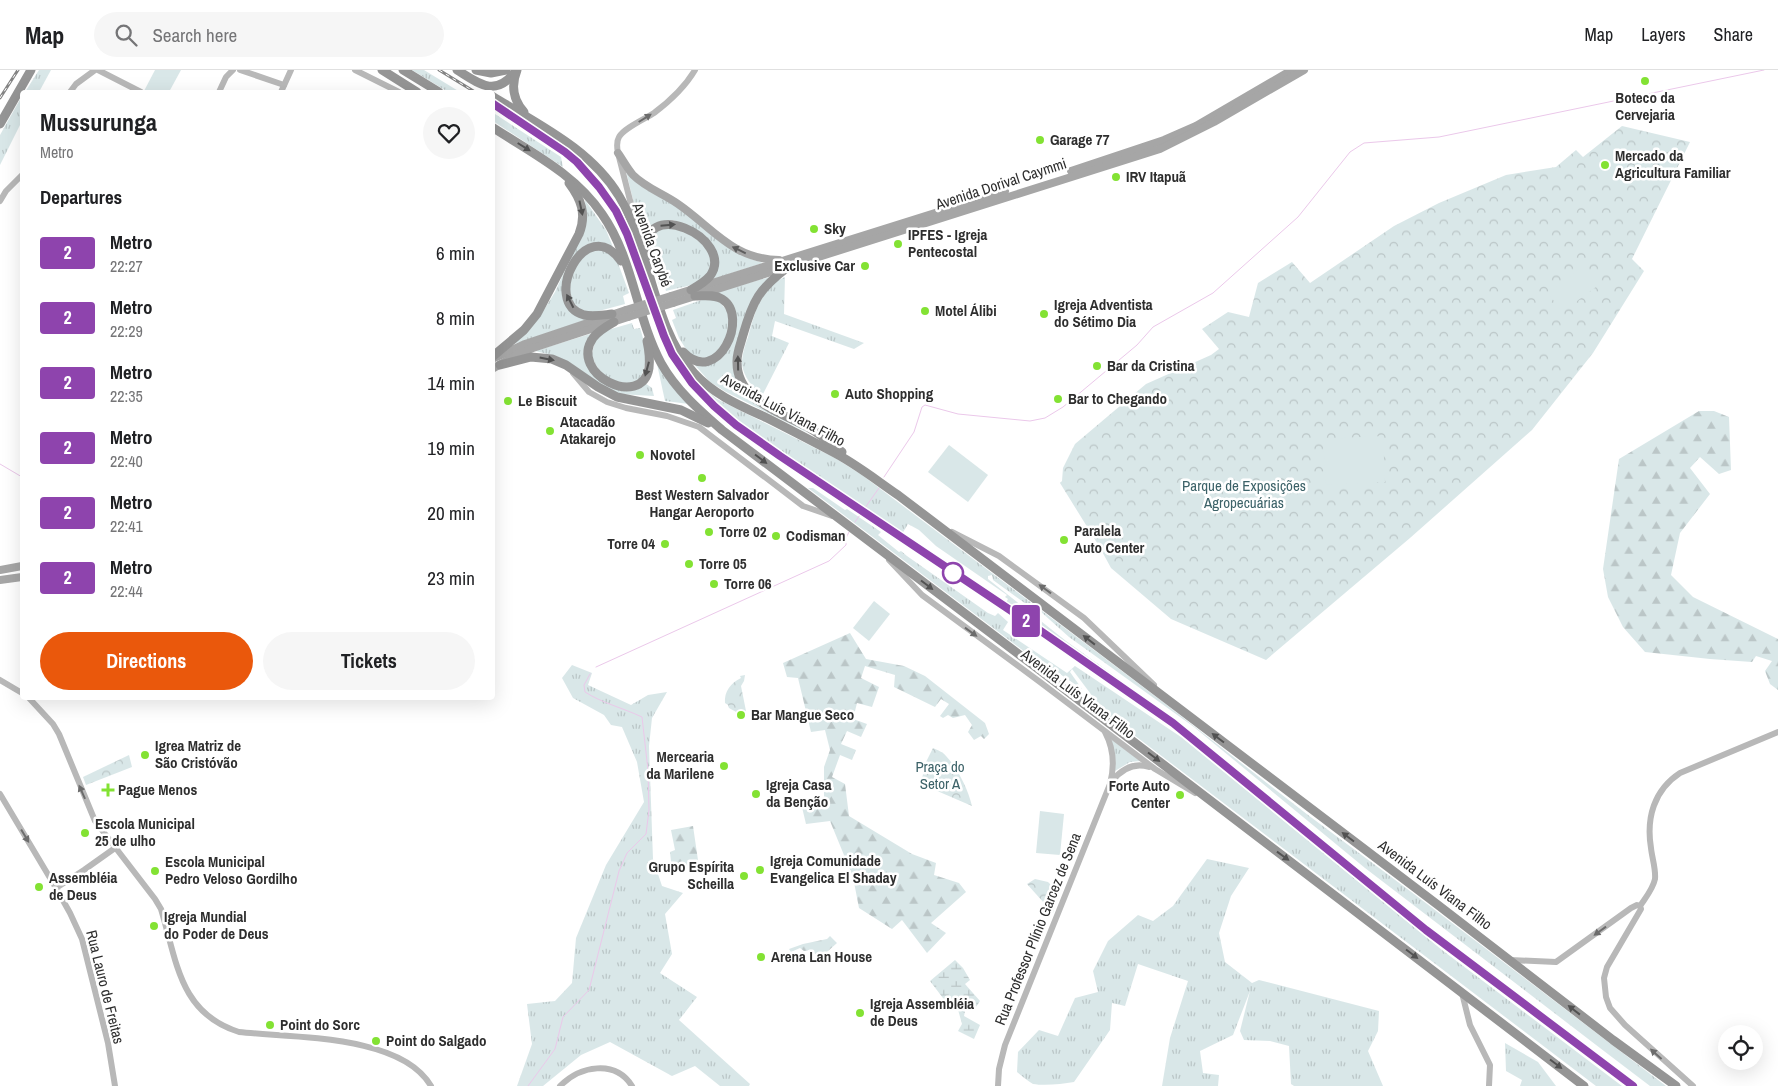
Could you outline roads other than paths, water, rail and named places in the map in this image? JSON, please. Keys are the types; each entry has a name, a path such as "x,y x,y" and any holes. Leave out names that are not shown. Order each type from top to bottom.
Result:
{"highway":[{"path":"20,90 32,70"},
{"path":"382,70 414,90"},
{"path":"403,70 436,90"},
{"path":"451,70 484,90"},
{"path":"457,70 483,86 489,87 507,81 517,70"},
{"path":"476,70 491,73 506,70"},
{"path":"517,70 514,77 514,86 518,105 528,116 548,131"},
{"path":"0,124 20,90"},
{"name":"Avenida Carybé","path":"495,98 582,154 611,184 628,214 660,309 674,343"},
{"name":"Avenida Carybé","path":"495,130 556,167 583,191 603,215 617,241 644,321"},
{"path":"495,361 538,314 582,228 583,213 579,197 556,167"},
{"path":"651,278 646,247 650,233 663,224 679,226 693,232 704,241 709,246 714,257 710,275 693,293"},
{"path":"613,318 584,315 574,310 566,297 569,274 576,260 588,248 598,246 603,246 614,252 627,270"},
{"path":"787,264 764,286 752,307 737,359 740,380 748,393 758,401 815,431 863,470"},
{"path":"674,343 690,358 701,363 713,360 726,346 729,338 732,312 726,302 716,296 693,293"},
{"path":"613,318 594,336 589,346 588,356 592,367 600,376 611,384 628,387 641,381 649,369 649,350 644,321"},
{"name":"Avenida Luís Viana Filho","path":"644,321 657,354 671,378 691,403 722,430 1584,1086"},
{"name":"Avenida Luís Viana Filho","path":"674,343 693,372 719,394 834,452 863,470 939,525 1613,1040 1676,1086"},
{"path":"495,362 536,357 552,359 566,365 598,387 618,397 681,410 722,430"}],"main road":[{"path":"72,90 76,84 96,70 137,90"},
{"path":"220,90 226,77 233,70"},
{"path":"240,70 283,89 291,70"},
{"path":"355,70 395,90"},
{"path":"643,254 618,153 618,142 622,134 665,104 683,86 695,70"},
{"name":"Avenida Dorival Caymmi","path":"787,264 1157,143 1196,126 1292,70"},
{"name":"Avenida Dorival Caymmi","path":"495,361 525,344 1160,149 1214,122 1304,70"},
{"path":"618,153 634,176 678,204 718,238 758,258 787,264"},
{"path":"1,199 20,178"},
{"name":"Avenida Luís Viana Filho","path":"566,365 593,394 614,405 667,416 699,427 803,506 840,519"},
{"name":"Avenida Luís Viana Filho","path":"939,525 999,556 1082,616 1176,706"},
{"name":"Avenida Luís Viana Filho","path":"880,550 922,595 1155,769 1222,810"},
{"path":"0,570 20,566"},
{"path":"0,580 20,577"},
{"path":"0,680 20,692"},
{"path":"31,700 53,724 59,734 95,821 161,909 184,986 196,1003 212,1020 226,1028 239,1032 326,1038 376,1050 394,1056 414,1067 422,1074 430,1086"},
{"name":"Rua Professor Plínio Garcez de Sena","path":"998,1086 999,1069 1005,1045 1110,784 1113,755 1104,731"},
{"path":"1693,1086 1625,1026 1610,1008 1606,997 1604,978 1607,968 1641,909 1640,906 1655,880 1649,820 1658,796 1666,784 1680,773 1778,732"},
{"name":"Rua Professor Plínio Garcez de Sena","path":"1110,784 1118,774 1132,766 1139,765 1155,769"},
{"name":"Rua Lauro de Freitas","path":"0,794 70,912 82,939 108,1043 115,1086"},
{"path":"56,888 115,848"},
{"path":"1510,960 1556,962 1631,908 1637,905 1640,906"},
{"path":"1461,992 1472,1030 1490,1065 1490,1086"},
{"path":"1467,1014 1473,1010 1484,1010"},
{"path":"560,1086 581,1072 598,1068 618,1072 632,1086"}],"waterway":[{"path":"884,477 914,432 922,407 925,405 958,414 1030,421 1045,418 1063,407 1137,345 1153,327 1213,293 1298,217 1350,152 1364,143 1439,137 1764,70"},
{"path":"0,464 20,476"},
{"path":"855,522 879,488"},
{"path":"596,667 829,561 846,545 846,538 849,532"},
{"path":"528,1086 555,1049 563,1017 589,990 619,871 627,853 646,834 649,810 648,770 642,717 585,692 584,685 590,674"}],"railway":[{"path":"0,98 18,70"},
{"path":"439,70 472,90"},
{"path":"495,105 565,152 582,167 599,187 616,211 627,234 672,354 692,383 714,407 766,446 1173,723 1426,930 1633,1086"}],"metro line":[{"name":"2","path":"495,105 565,152 588,173 599,187 623,224 672,354 692,383 736,425 900,538 1025,620 1194,738 1426,930 1633,1086"}],"place":[{"name":"Boteco da Cervejaria","path":"1645,81"},
{"name":"Garage 77","path":"1040,140"},
{"name":"Mercado da Agricultura Familiar","path":"1605,165"},
{"name":"IRV Itapuã","path":"1116,177"},
{"name":"Sky","path":"814,229"},
{"name":"IPFES - Igreja Pentecostal","path":"898,244"},
{"name":"Exclusive Car","path":"865,266"},
{"name":"Motel Álibi","path":"925,311"},
{"name":"Igreja Adventista do Sétimo Dia","path":"1044,314"},
{"name":"Bar da Cristina","path":"1097,366"},
{"name":"Auto Shopping","path":"835,394"},
{"name":"Bar to Chegando","path":"1058,399"},
{"name":"Le Biscuit","path":"508,401"},
{"name":"Atacadão Atakarejo","path":"550,431"},
{"name":"Novotel","path":"640,455"},
{"name":"Best Western Salvador Hangar Aeroporto","path":"702,478"},
{"name":"Torre 02","path":"709,532"},
{"name":"Codisman","path":"776,536"},
{"name":"Paralela Auto Center","path":"1064,540"},
{"name":"Torre 04","path":"665,544"},
{"name":"Torre 05","path":"689,564"},
{"name":"Torre 06","path":"714,584"},
{"name":"Bar Mangue Seco","path":"741,715"},
{"name":"Igrea Matriz de São Cristóvão","path":"145,755"},
{"name":"Mercearia da Marilene","path":"724,766"},
{"name":"Pague Menos","path":"108,790"},
{"name":"Igreja Casa da Benção","path":"756,794"},
{"name":"Forte Auto Center","path":"1180,795"},
{"name":"Escola Municipal 25 de ulho","path":"85,833"},
{"name":"Igreja Comunidade Evangelica El Shaday","path":"760,870"},
{"name":"Escola Municipal Pedro Veloso Gordilho","path":"155,871"},
{"name":"Grupo Espírita Scheilla","path":"744,876"},
{"name":"Assembléia de Deus","path":"39,887"},
{"name":"Igreja Mundial do Poder de Deus","path":"154,926"},
{"name":"Arena Lan House","path":"761,957"},
{"name":"Igreja Assembléia de Deus","path":"860,1013"},
{"name":"Point do Sorc","path":"270,1025"},
{"name":"Point do Salgado","path":"376,1041"}],"park label":[{"name":"Parque de Exposições Agropecuárias","path":"1244,494"},
{"name":"Praça do Setor A","path":"940,776"}]}
